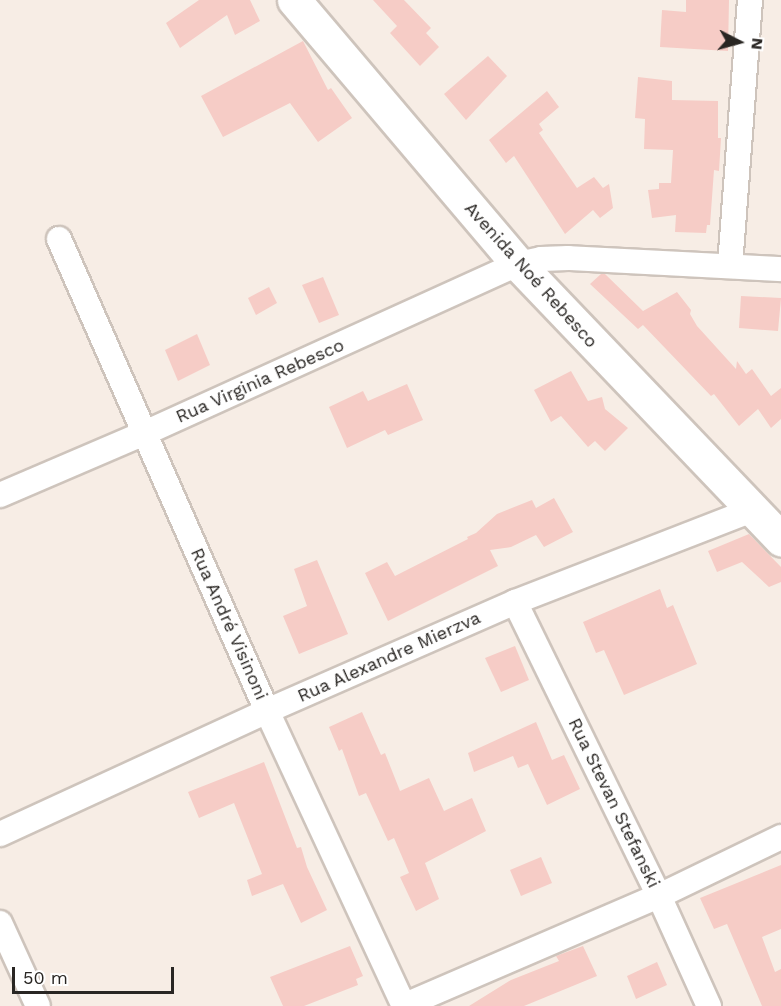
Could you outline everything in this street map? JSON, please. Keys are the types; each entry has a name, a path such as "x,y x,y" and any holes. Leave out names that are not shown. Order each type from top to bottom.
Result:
{"main road":[{"name":"Avenida Noé Rebesco","path":"294,0 518,264 781,539"}],"street":[{"path":"730,266 750,0"},
{"name":"Rua André Visinoni","path":"59,239 267,711 404,1006"},
{"name":"Rua Virginia Rebesco","path":"0,495 145,433 518,264 541,259 568,258 781,269"},
{"name":"Rua Alexandre Mierzva","path":"0,834 267,711 515,602 752,510"},
{"name":"Rua Stevan Stefanski","path":"515,602 659,896 709,1006"},
{"path":"404,1006 659,896 781,837"},
{"path":"0,923 38,1006"}],"building":[{"path":"199,0 250,0 260,21 235,35 227,15 180,48 166,23"},
{"path":"373,0 404,0 431,28 426,33 439,47 420,66 390,33 397,26"},
{"path":"686,0 729,0 728,51 660,47 662,10 686,12"},
{"path":"303,41 328,90 331,88 352,118 318,142 290,103 223,137 201,96"},
{"path":"488,56 507,76 466,120 444,94"},
{"path":"638,77 672,81 672,100 718,101 718,138 721,138 719,171 714,170 710,225 707,225 706,233 675,232 676,215 652,218 648,190 659,189 659,183 671,183 673,150 644,149 645,119 635,118"},
{"path":"547,91 559,107 539,124 543,130 539,133 577,188 594,177 603,188 609,184 613,208 600,218 593,210 565,234 514,156 506,163 489,140"},
{"path":"601,274 605,274 643,311 677,292 691,310 690,314 697,326 736,369 737,361 746,374 752,369 771,396 781,388 781,419 771,428 758,409 739,426 714,394 711,396 643,325 638,329 590,284"},
{"path":"323,277 339,315 319,323 302,285"},
{"path":"269,287 277,303 256,315 248,298"},
{"path":"741,296 781,298 778,331 739,328"},
{"path":"197,334 210,365 178,381 165,350"},
{"path":"571,371 588,401 602,397 605,409 628,428 605,451 595,441 588,447 561,416 551,422 534,390"},
{"path":"407,384 423,420 388,435 385,430 347,448 329,407 363,391 368,401"},
{"path":"554,498 573,532 544,547 536,535 511,547 490,550 498,566 388,621 365,573 387,562 395,576 468,539 467,537 476,533 497,514 532,500 536,508"},
{"path":"749,534 781,567 781,582 769,587 742,562 717,572 708,551"},
{"path":"317,560 348,634 299,654 283,616 307,606 294,569"},
{"path":"660,589 667,608 673,605 697,664 624,695 604,650 596,653 583,622"},
{"path":"515,646 529,680 501,692 485,658"},
{"path":"362,712 381,755 385,753 400,791 429,778 444,811 472,798 486,831 425,863 439,899 416,911 400,877 409,873 394,838 388,841 366,793 359,796 342,749 339,751 329,727"},
{"path":"536,722 552,760 564,755 580,789 547,805 528,764 518,768 513,756 474,772 468,753"},
{"path":"264,762 297,848 301,847 307,867 327,910 301,923 283,884 252,896 247,880 262,874 234,803 199,818 188,792"},
{"path":"541,857 552,883 521,896 510,870"},
{"path":"781,865 781,929 762,937 775,972 781,969 781,1006 762,1006 727,924 714,929 700,898"},
{"path":"350,946 363,976 356,979 358,985 304,1006 283,1006 270,977"},
{"path":"583,946 597,976 524,1006 469,1006 511,980 559,961 556,956"},
{"path":"657,962 667,985 636,999 627,976"}]}
